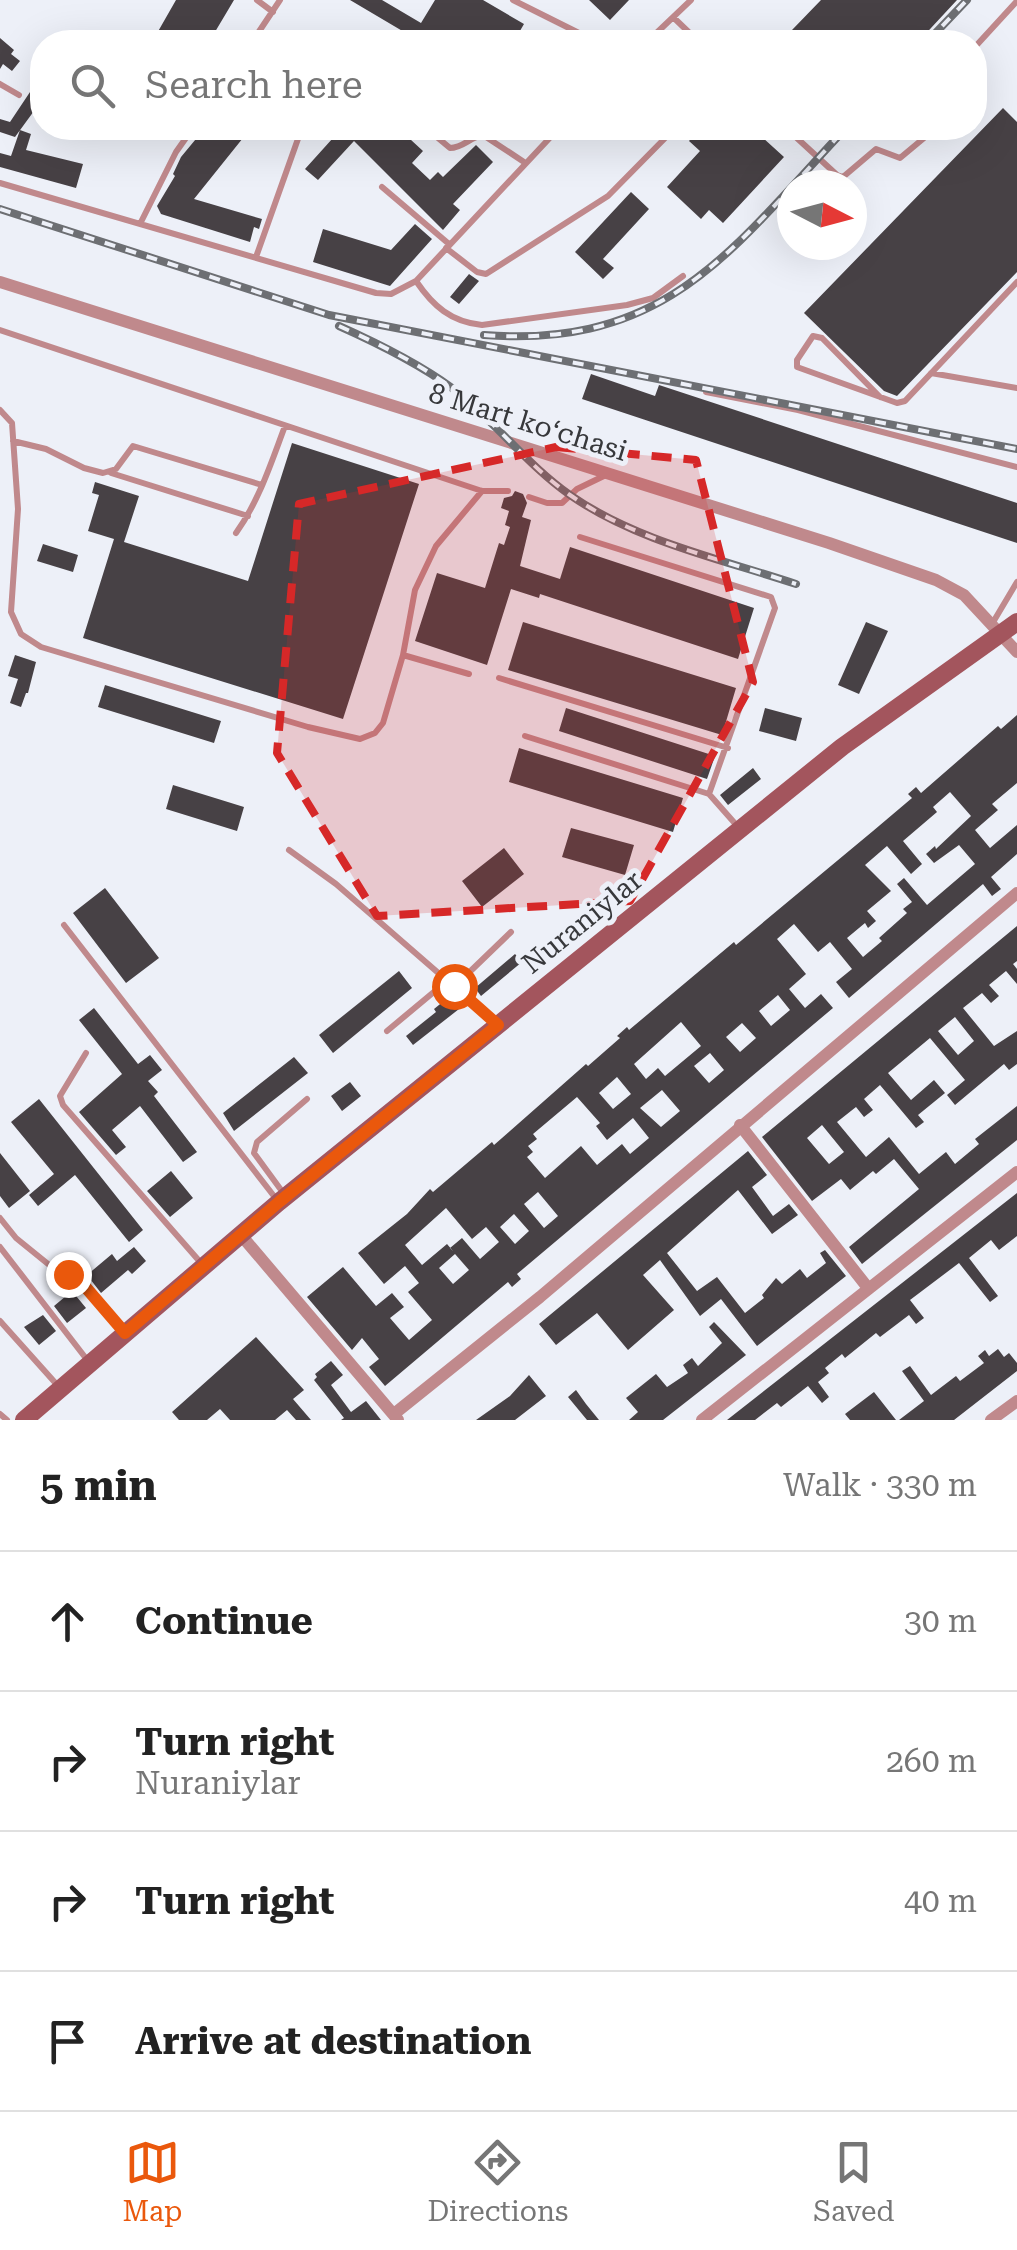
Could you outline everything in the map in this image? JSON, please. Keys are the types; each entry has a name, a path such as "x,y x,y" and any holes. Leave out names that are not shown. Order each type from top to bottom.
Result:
{"main road":[{"name":"Nuraniylar","path":"24,1420 282,1199 842,746 996,629 1017,622"}],"street":[{"name":"8 Mart koʻchasi","path":"4,283 936,580 964,595 1017,652"},
{"path":"241,1235 396,1417 1017,892"},
{"path":"740,1125 868,1288"},
{"path":"702,1420 1017,1172"},
{"path":"991,1420 1017,1400"}],"lane":[{"path":"256,0 273,12"},
{"path":"260,30 280,0"},
{"path":"513,0 573,30"},
{"path":"660,30 691,0"},
{"path":"987,34 1017,1"},
{"path":"674,18 686,30"},
{"path":"0,84 19,95"},
{"path":"140,224 184,140"},
{"path":"256,258 298,140"},
{"path":"440,140 450,148 459,148 469,140"},
{"path":"491,140 524,162"},
{"path":"0,183 391,294 416,281 547,140"},
{"path":"382,186 477,272 486,274 608,196 663,140"},
{"path":"799,140 844,177 869,152 876,149 900,158 922,140"},
{"path":"416,281 439,309 469,323 482,324 627,305 653,298 684,276"},
{"path":"0,297 4,283"},
{"path":"880,397 822,338 813,336 797,360 797,366 880,397 897,403 905,401 1016,284"},
{"path":"0,330 482,491 508,491"},
{"path":"931,373 1017,388"},
{"path":"706,392 798,410 1017,467"},
{"path":"0,410 12,423 18,509 11,612 20,634 41,647 308,728 360,740 384,723 403,655 415,590 436,546 482,491"},
{"path":"236,533 262,486 285,426"},
{"path":"13,440 84,468 248,516"},
{"path":"108,472 116,470 134,446 262,486"},
{"path":"529,497 562,503 576,489 609,473"},
{"path":"580,537 772,596 775,608 709,794"},
{"path":"996,629 1017,582"},
{"path":"403,655 469,674"},
{"path":"499,678 728,748"},
{"path":"525,736 709,794 740,829"},
{"path":"289,850 336,884 498,1025"},
{"path":"64,925 282,1199"},
{"path":"387,1031 511,932"},
{"path":"86,1054 60,1096 62,1104 203,1266"},
{"path":"282,1199 254,1152 257,1142 308,1100"},
{"path":"0,1218 16,1238 53,1268 82,1283 125,1333"},
{"path":"0,1248 90,1364"},
{"path":"0,1321 60,1389"},
{"path":"0,1414 6,1420"}],"highlighted area":[{"path":"556,447 696,460 753,682 630,901 377,916 277,753 299,504"}],"building":[{"path":"176,0 234,0 216,30 159,30"},
{"path":"350,0 382,0 421,23 435,0 483,0 524,24 520,30 401,30"},
{"path":"589,0 629,0 610,20"},
{"path":"821,0 957,0 929,30 792,30"},
{"path":"0,38 20,61 12,71 3,64 0,69"},
{"path":"30,92 30,116 15,137 0,132 0,119 10,122"},
{"path":"1003,108 1017,122 1017,272 897,396 884,391 804,313 855,260 867,260 867,248 972,140 987,140 987,124"},
{"path":"20,130 30,134 26,150 83,164 76,188 0,167 0,153 11,156"},
{"path":"195,140 241,140 194,199 262,219 259,229 254,227 250,242 161,214 157,206 181,157"},
{"path":"331,140 411,140 423,151 412,163 430,180 438,172 443,177 476,145 493,162 453,204 460,210 443,230 354,141 318,180 305,169"},
{"path":"765,140 784,157 723,223 709,210 701,219 667,187 700,151 689,141"},
{"path":"631,192 649,209 603,259 614,268 603,279 575,252"},
{"path":"415,224 432,239 390,286 313,262 323,229 391,250"},
{"path":"469,274 479,281 459,304 450,297"},
{"path":"591,374 655,396 659,385 1017,503 1017,543 582,399"},
{"path":"292,443 419,484 343,719 83,638 114,539 88,531 99,495 92,493 95,482 139,496 124,542 248,581"},
{"path":"515,491 523,494 527,503 522,517 531,520 520,566 560,579 570,547 754,608 738,659 540,594 539,598 511,589 487,665 415,641 437,573 485,588 499,543 504,545 510,527 505,525 509,511 501,508 504,498"},
{"path":"43,544 78,555 73,572 37,561"},
{"path":"523,622 736,688 722,735 508,670"},
{"path":"866,622 888,631 859,694 838,685"},
{"path":"15,655 36,662 21,707 10,703 18,679 8,676"},
{"path":"105,685 221,721 214,743 98,707"},
{"path":"566,708 715,756 707,779 559,731"},
{"path":"765,708 802,718 796,741 759,731"},
{"path":"1017,715 1017,783 992,804 998,810 975,830 990,848 1017,825 1017,854 991,877 1001,889 992,896 983,884 849,998 836,982 852,969 830,942 818,952 794,924 777,939 806,974 789,989 805,1008 821,994 833,1008 517,1274 521,1279 512,1287 508,1282 385,1386 369,1367 379,1359 362,1338 352,1350 307,1297 343,1267 376,1306 392,1293 404,1307 390,1318 409,1340 432,1320 408,1292 419,1283 405,1266 384,1284 358,1253 407,1214 430,1189 433,1192 492,1142 494,1145 620,1038 617,1036 627,1027 629,1030 734,942 736,945 873,831 912,798 908,794 916,787 921,793 998,726 1001,729","holes":["950,792 971,816 926,854 934,863 959,845 975,864 927,905 904,878 897,884 912,902 903,909 907,913 863,957 847,938 865,923 868,928 876,921 867,911 891,891 865,865 887,846 911,874 922,864 903,841 937,812 933,807","778,995 790,1010 771,1026 759,1011","681,1022 701,1046 665,1076 658,1068 646,1079 634,1064","742,1023 756,1038 740,1052 726,1037","710,1053 724,1070 709,1083 694,1066","617,1077 631,1094 613,1109 599,1093","662,1090 680,1111 661,1127 640,1108","577,1097 600,1123 596,1126 607,1140 633,1118 649,1138 630,1154 622,1144 597,1165 581,1146 545,1178 527,1157 533,1152 528,1146 537,1139 533,1134","538,1192 558,1216 544,1228 524,1204","446,1208 472,1239 486,1227 499,1242 480,1259 462,1238 450,1248 447,1244 422,1265 405,1245","514,1214 529,1231 515,1244 500,1227","455,1254 469,1270 453,1284 439,1268"]},
{"path":"519,748 683,798 673,832 509,782"},
{"path":"753,768 761,779 728,805 720,795"},
{"path":"173,785 244,807 237,831 166,809"},
{"path":"571,828 634,845 625,875 562,857"},
{"path":"504,848 524,874 482,907 462,881"},
{"path":"105,888 159,958 126,983 73,913"},
{"path":"1017,926 1017,961 1013,964 1017,984 1006,971 989,985 999,996 991,1003 982,993 963,1008 994,1046 1017,1031 1017,1064 1009,1070 1004,1064 955,1105 947,1095 965,1080 930,1038 888,1073 911,1100 934,1080 945,1093 918,1115 924,1122 916,1128 880,1085 864,1099 873,1110 864,1117 856,1107 837,1122 866,1157 889,1137 919,1174 946,1152 955,1164 979,1144 975,1139 1017,1106 1017,1140 862,1264 849,1247 919,1189 894,1159 850,1190 841,1179 812,1201 762,1137","holes":["955,1017 974,1041 958,1055 938,1031","822,1125 844,1152 829,1164 807,1138"]},
{"path":"515,954 522,962 481,996 475,988"},
{"path":"399,971 412,988 333,1053 319,1035"},
{"path":"450,996 459,1009 413,1045 406,1036"},
{"path":"94,1008 138,1064 150,1055 162,1070 148,1081 158,1092 154,1096 197,1152 183,1162 140,1106 112,1130 126,1147 116,1155 79,1112 122,1074 79,1020"},
{"path":"294,1057 308,1073 234,1131 223,1113"},
{"path":"350,1082 361,1096 342,1111 331,1096"},
{"path":"39,1099 143,1230 129,1242 75,1175 38,1206 29,1195 54,1174 11,1122"},
{"path":"748,1151 767,1175 752,1187 773,1216 789,1204 798,1215 772,1234 738,1190 667,1253 697,1291 717,1277 745,1313 764,1298 762,1295 776,1278 782,1284 800,1269 807,1278 826,1263 820,1253 825,1250 846,1276 757,1346 721,1299 700,1316 660,1260 643,1275 674,1310 628,1350 597,1313 556,1345 539,1324"},
{"path":"0,1153 30,1191 9,1208 0,1196"},
{"path":"171,1171 193,1198 170,1217 147,1191"},
{"path":"1017,1193 1017,1236 999,1250 991,1240 969,1258 998,1296 990,1302 959,1263 910,1300 924,1318 916,1324 909,1315 880,1337 876,1333 845,1358 842,1354 825,1368 829,1373 818,1382 829,1397 822,1403 808,1386 781,1407 777,1403 755,1420 727,1420"},
{"path":"134,1247 146,1261 132,1274 128,1270 101,1293 87,1275 112,1254 117,1261"},
{"path":"72,1291 86,1308 67,1323 54,1306"},
{"path":"43,1315 56,1331 39,1345 24,1327"},
{"path":"714,1322 746,1355 663,1420 629,1420 638,1412 626,1398 656,1374 667,1387 688,1373 683,1365 692,1358 698,1366 722,1343 709,1327"},
{"path":"256,1337 304,1390 293,1399 311,1420 296,1420 287,1410 275,1420 230,1420 220,1409 207,1420 179,1420 172,1412"},
{"path":"998,1349 1004,1357 1009,1353 1017,1363 1017,1371 954,1420 899,1420 924,1401 902,1371 910,1366 931,1395 956,1376 960,1381 984,1363 978,1356 985,1350 989,1356"},
{"path":"331,1361 343,1375 331,1385 351,1412 366,1401 381,1420 341,1420 344,1418 314,1380 315,1374"},
{"path":"529,1375 546,1396 515,1420 476,1420 510,1396"},
{"path":"576,1390 599,1420 587,1420 568,1397"},
{"path":"874,1392 896,1420 850,1420 845,1414"}],"railway":[{"path":"938,30 967,0"},
{"path":"484,335 548,335 602,325 650,307 692,282 730,250 835,140"},
{"path":"0,209 329,315 1017,449"},
{"path":"339,326 397,354 452,388 554,483 596,511 651,537 796,584"}],"route":[{"path":"68,1274 82,1283 125,1333 498,1025 454,986"}]}
